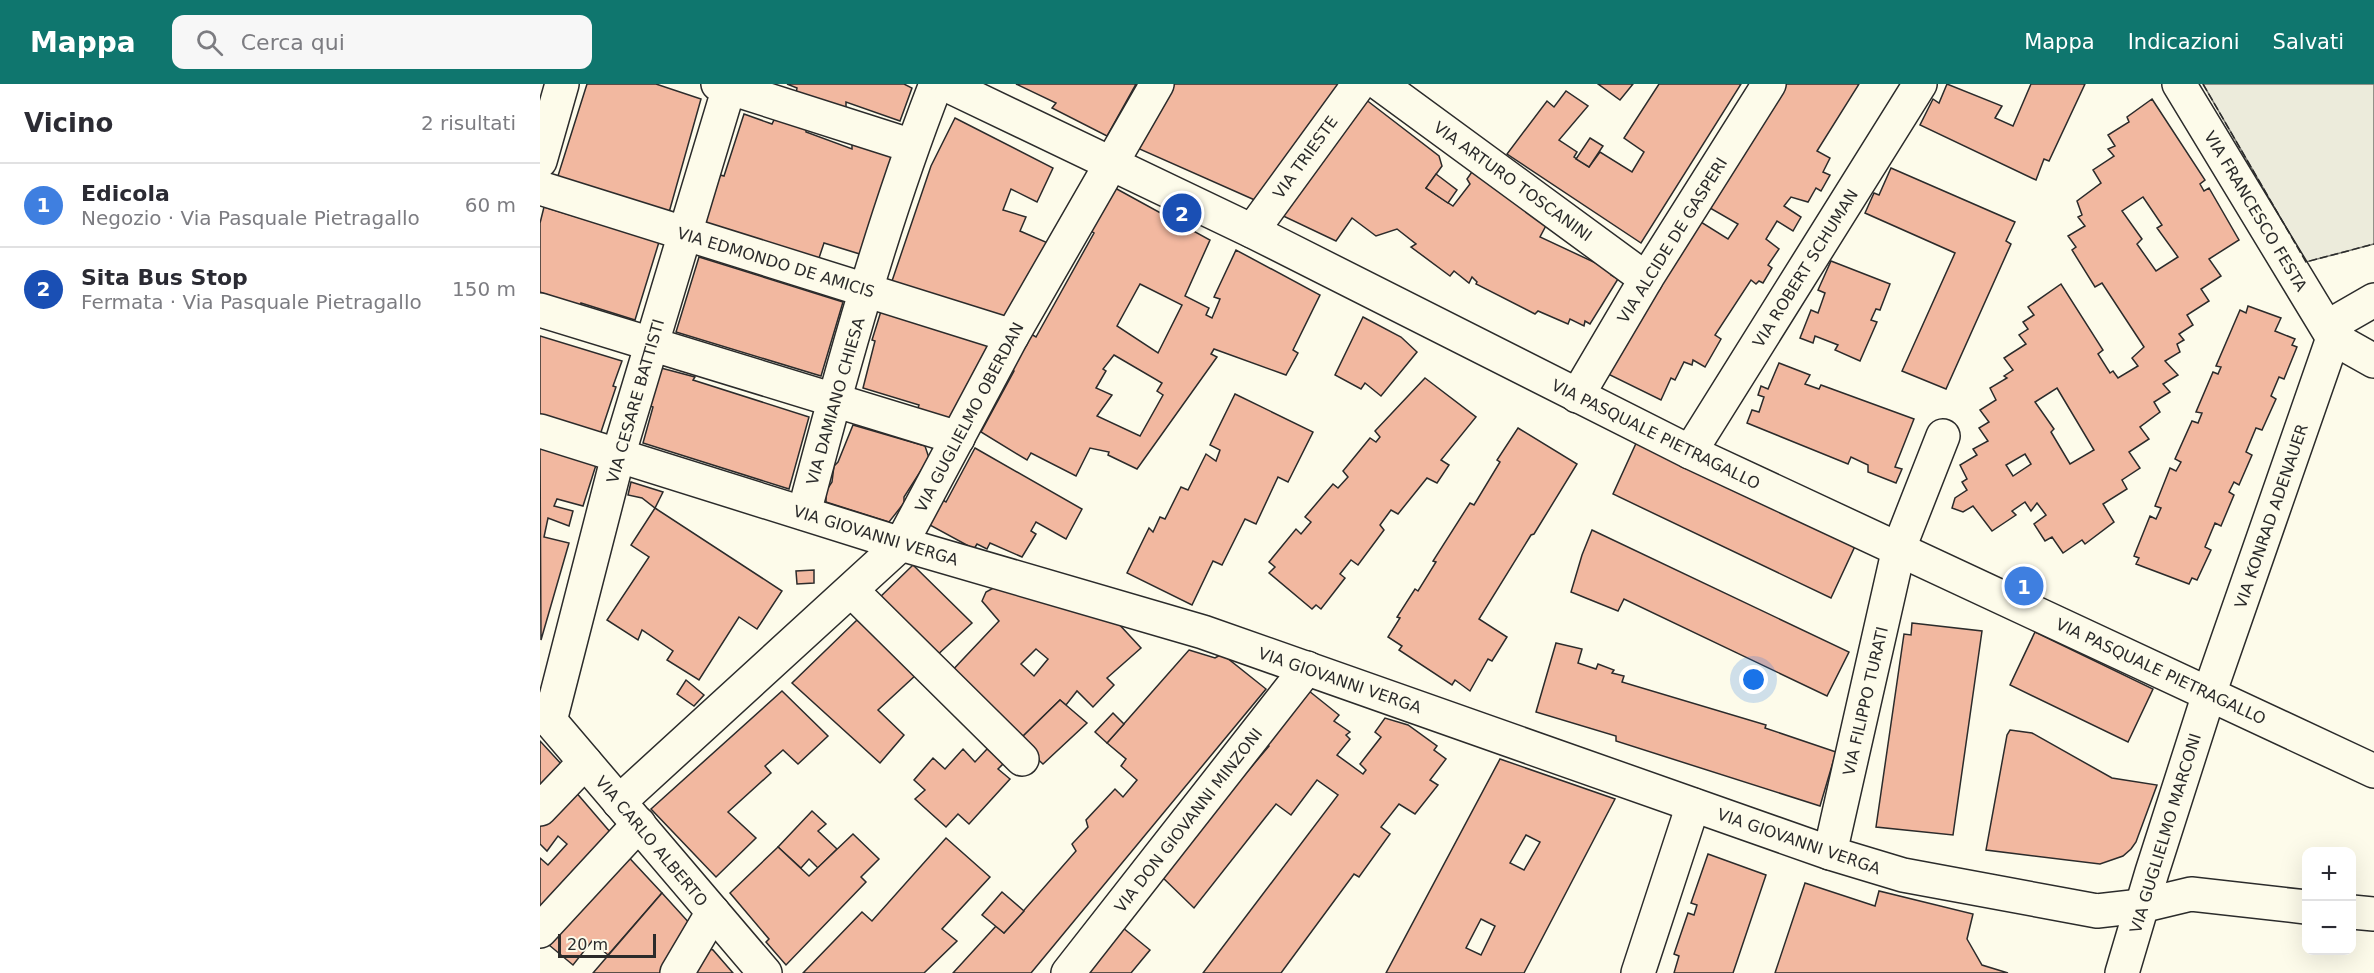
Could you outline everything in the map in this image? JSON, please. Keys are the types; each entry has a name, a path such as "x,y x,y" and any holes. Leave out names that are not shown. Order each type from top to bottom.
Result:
{"street":[{"path":"540,161 562,84"},
{"name":"VIA DAMIANO CHIESA","path":"804,513 833,401 912,146 936,84"},
{"name":"VIA PASQUALE PIETRAGALLO","path":"945,84 1252,231 1690,452 2374,771"},
{"name":"VIA GUGLIELMO OBERDAN","path":"540,931 629,813 901,544 1012,336 1157,84"},
{"name":"VIA TRIESTE","path":"1252,231 1359,84"},
{"name":"VIA ARTURO TOSCANINI","path":"1380,84 1646,279"},
{"name":"VIA ALCIDE DE GASPERI","path":"1576,396 1646,279 1769,84"},
{"name":"VIA ROBERT SCHUMAN","path":"1690,452 1920,84"},
{"name":"VIA FRANCESCO FESTA","path":"2180,84 2333,338"},
{"path":"726,85 912,146"},
{"name":"VIA CESARE BATTISTI","path":"545,715 726,85"},
{"name":"VIA EDMONDO DE AMICIS","path":"540,188 1012,336"},
{"name":"VIA KONRAD ADENAUER","path":"2209,694 2333,338 2341,319 2374,300"},
{"path":"540,310 958,438"},
{"path":"2333,338 2374,361"},
{"name":"VIA GIOVANNI VERGA","path":"540,431 901,544 1203,632 1830,854 1903,875 2097,911 2141,906 2191,894 2302,906"},
{"name":"VIA FILIPPO TURATI","path":"1830,854 1899,548 1943,436"},
{"path":"852,591 1022,759"},
{"name":"VIA DON GIOVANNI MINZONI","path":"1068,973 1307,668"},
{"name":"VIA GUGLIELMO MARCONI","path":"2122,973 2141,906 2209,694"},
{"name":"VIA CARLO ALBERTO","path":"545,715 765,973"},
{"path":"540,809 585,762"},
{"path":"1638,973 1693,805"},
{"path":"677,973 713,912"},
{"path":"2356,912 2374,914"}],"shaded area":[{"path":"2203,84 2374,84 2374,244 2306,262"}],"building":[{"path":"587,84 656,84 701,99 668,216 557,179"},
{"path":"787,84 904,84 912,88 900,121 846,102 846,109 796,93 797,88"},
{"path":"1016,84 1136,84 1107,136 1052,108 1056,103"},
{"path":"1172,84 1340,84 1257,201 1135,147"},
{"path":"1598,84 1633,84 1620,100"},
{"path":"1659,84 1741,84 1641,243 1507,154 1547,101 1554,107 1566,91 1588,106 1559,140 1577,152 1574,157 1589,167 1600,152 1632,172 1644,152 1624,138"},
{"path":"1786,84 1859,84 1817,151 1830,158 1823,172 1830,175 1821,191 1816,188 1808,202 1791,197 1784,206 1801,217 1793,231 1777,221 1766,239 1779,249 1768,265 1772,268 1763,283 1759,281 1756,284 1751,280 1715,335 1721,339 1705,367 1693,360 1692,365 1684,362 1675,380 1671,378 1661,400 1606,373 1701,222 1728,239 1738,224 1710,208"},
{"path":"1947,84 2002,106 1995,118 2013,126 2031,84 2085,84 2049,161 2044,159 2036,180 1920,125 1933,99 1939,103"},
{"path":"1365,99 1439,156 1442,166 1426,188 1453,206 1470,184 1467,179 1476,166 1549,220 1540,237 1613,271 1611,275 1618,279 1590,324 1585,321 1584,326 1570,319 1568,324 1538,311 1535,314 1476,284 1477,282 1472,277 1469,283 1454,271 1450,276 1411,247 1416,244 1397,229 1376,236 1352,218 1336,241 1279,214"},
{"path":"2152,99 2205,180 2200,184 2204,191 2209,188 2239,240 2209,259 2221,276 2201,289 2209,301 2187,315 2193,325 2179,334 2184,340 2177,344 2180,352 2165,361 2178,375 2163,384 2170,392 2154,402 2160,412 2140,427 2149,439 2129,452 2140,468 2122,480 2127,489 2103,504 2114,522 2085,544 2082,540 2063,553 2052,537 2045,541 2034,524 2046,515 2037,503 2031,511 2025,502 2012,511 2016,515 1992,531 1973,506 1963,512 1952,508 1955,498 1967,490 1962,482 1967,479 1960,465 1977,455 1973,449 1988,441 1979,428 1989,422 1980,410 1996,400 1990,388 2007,378 2004,376 2013,370 2004,358 2026,344 2019,335 2028,329 2023,322 2034,315 2028,307 2061,284 2103,350 2098,354 2110,373 2113,371 2118,378 2138,366 2132,358 2144,347 2102,283 2095,287 2072,250 2076,247 2068,236 2085,226 2078,217 2082,215 2077,201 2101,183 2093,170 2114,156 2108,149 2115,146 2108,135 2129,122 2127,117","holes":["2143,197 2162,225 2157,228 2178,257 2156,271 2137,244 2142,239 2122,211","2057,388 2094,450 2070,464 2051,432 2054,429 2035,402","2025,454 2031,464 2013,476 2006,465"]},
{"path":"744,114 772,124 775,118 806,128 806,132 852,149 852,144 892,154 863,255 824,243 819,258 737,240 705,224 720,175 724,176"},
{"path":"955,118 1053,168 1037,202 1011,189 1003,210 1026,217 1020,231 1048,243 1004,320 891,284 931,166"},
{"path":"1590,138 1603,146 1589,167 1576,159"},
{"path":"1891,168 2015,222 2006,241 2011,244 1946,389 1902,371 1955,253 1865,213 1874,193 1879,195"},
{"path":"1436,174 1457,190 1448,203 1426,188"},
{"path":"1115,188 1210,240 1185,296 1209,308 1206,315 1212,318 1220,299 1214,297 1236,250 1320,295 1293,350 1298,353 1286,375 1214,349 1211,354 1217,357 1137,469 1108,455 1109,452 1090,448 1076,476 1031,453 1027,460 981,432 1031,334 1036,337 1094,233 1091,231","holes":["1140,284 1182,305 1158,353 1117,326","1114,355 1162,383 1157,391 1163,395 1140,436 1097,416 1112,395 1096,388 1106,371 1103,369"]},
{"path":"544,207 659,242 635,320 581,303 580,307 540,292 540,223"},
{"path":"699,257 843,302 821,376 676,332"},
{"path":"1831,261 1890,284 1880,310 1876,309 1871,320 1877,322 1860,361 1835,350 1838,345 1815,336 1813,343 1800,338 1811,310 1818,313 1825,293 1818,290"},
{"path":"2248,306 2281,318 2275,331 2295,339 2292,345 2297,347 2284,379 2279,377 2271,396 2276,399 2262,430 2256,428 2246,452 2252,455 2239,485 2234,482 2229,492 2234,495 2221,526 2215,523 2205,547 2211,550 2197,580 2192,578 2189,584 2136,564 2139,558 2134,556 2150,516 2156,519 2161,508 2155,506 2170,468 2176,471 2181,462 2175,459 2192,421 2198,423 2202,413 2196,412 2213,372 2218,374 2221,367 2216,366 2240,310 2246,313"},
{"path":"882,308 988,345 989,350 951,421 917,411 919,405 863,388 875,341 872,340"},
{"path":"1363,317 1401,337 1417,352 1381,396 1365,383 1361,389 1335,375"},
{"path":"540,336 622,361 600,435 540,414"},
{"path":"1779,363 1810,375 1805,384 1819,389 1821,385 1914,419 1895,467 1902,469 1896,483 1868,472 1868,465 1851,457 1848,464 1747,423 1752,410 1759,412 1764,397 1758,395 1761,386 1768,389"},
{"path":"661,368 695,377 693,380 809,417 789,489 643,443 653,407 650,406"},
{"path":"1425,378 1476,417 1441,460 1449,465 1437,483 1427,478 1398,514 1391,510 1380,525 1384,530 1358,565 1351,560 1340,574 1345,578 1321,609 1316,605 1312,609 1269,573 1275,567 1269,562 1296,529 1301,534 1311,522 1305,517 1333,484 1338,488 1348,477 1343,471 1370,438 1376,442 1380,437 1375,431"},
{"path":"1235,394 1313,432 1288,482 1278,477 1256,524 1245,519 1222,565 1213,561 1192,605 1127,573 1149,528 1153,532 1160,517 1165,519 1181,487 1188,490 1206,454 1216,461 1220,450 1210,445"},
{"path":"853,425 925,446 929,458 904,497 904,503 889,522 826,502 826,491 832,482 834,466 838,462"},
{"path":"1518,428 1577,464 1479,619 1507,637 1492,661 1488,659 1470,691 1455,680 1452,685 1399,650 1402,646 1388,637 1400,618 1397,617 1415,589 1418,591 1436,562 1433,561 1470,503 1474,505 1500,462 1497,460"},
{"path":"1638,439 1856,544 1831,598 1613,494"},
{"path":"540,447 596,465 583,506 557,499 554,506 573,511 569,526 548,518 544,537 569,543 541,640"},
{"path":"975,448 1082,509 1066,539 1036,522 1031,531 1036,534 1022,557 990,543 987,549 977,544 974,549 928,524 941,499 946,502"},
{"path":"631,482 663,492 655,508 642,498 628,495"},
{"path":"655,508 782,591 757,629 739,617 699,680 667,660 673,651 642,630 638,640 607,620 649,557 631,545"},
{"path":"1592,530 1849,652 1827,696 1624,599 1618,611 1571,592"},
{"path":"913,565 972,623 934,658 875,602"},
{"path":"814,570 814,583 797,584 796,571"},
{"path":"997,586 1116,621 1141,648 1107,678 1114,685 1093,707 1077,691 1066,705 1060,700 1018,741 948,675 999,621 982,601 986,592","holes":["1036,649 1048,659 1034,676 1021,664"]},
{"path":"857,620 917,674 878,710 904,735 880,763 792,683"},
{"path":"1912,623 1982,631 1953,835 1876,827 1904,634 1911,635"},
{"path":"2035,632 2153,689 2128,742 2010,685"},
{"path":"1556,643 1582,649 1578,663 1596,669 1598,664 1614,670 1612,673 1624,676 1622,682 1766,725 1765,728 1836,752 1820,806 1616,741 1616,736 1536,712"},
{"path":"1189,650 1215,658 1222,654 1266,689 1031,973 953,973 996,926 1004,933 1076,851 1072,844 1088,827 1086,820 1115,789 1123,797 1137,780 1121,766 1126,759 1107,743"},
{"path":"686,680 704,695 694,706 677,694"},
{"path":"782,691 828,736 798,764 783,750 765,766 771,773 728,812 756,838 716,877 651,809"},
{"path":"1309,691 1339,715 1334,721 1350,732 1346,735 1350,739 1337,755 1363,774 1366,770 1360,764 1381,737 1375,732 1385,718 1408,725 1437,746 1434,750 1446,759 1430,780 1438,785 1415,814 1399,804 1381,827 1390,834 1359,877 1354,874 1281,973 1203,973 1338,795 1317,780 1291,815 1276,804 1194,908 1160,875 1269,746 1265,742"},
{"path":"1060,700 1087,723 1043,764 1018,741"},
{"path":"1113,713 1124,724 1107,743 1095,732"},
{"path":"2010,730 2032,733 2112,778 2157,785 2136,842 2131,849 2123,856 2100,864 1986,850 2007,735"},
{"path":"540,741 564,767 540,794"},
{"path":"963,749 975,762 987,749 1004,763 998,769 1010,779 969,824 958,814 946,827 915,799 925,790 914,780 933,758 945,769"},
{"path":"1500,759 1615,799 1524,973 1386,973","holes":["1526,835 1540,842 1524,870 1510,863","1481,919 1495,926 1481,955 1466,948"]},
{"path":"568,783 611,833 540,917 540,858 548,865 567,844 558,836 547,851 540,844 540,817"},
{"path":"812,811 826,824 818,831 837,849 818,868 809,859 801,868 778,847"},
{"path":"853,834 879,859 861,877 866,882 786,965 766,942 769,939 730,893 778,847 809,876"},
{"path":"946,838 990,877 942,929 957,941 924,973 803,973 862,912 872,921"},
{"path":"621,849 662,893 608,955 592,941 573,965 549,945 607,874"},
{"path":"1708,854 1766,875 1733,973 1674,973 1679,956 1674,954 1688,913 1694,915 1697,905 1691,903"},
{"path":"1805,883 1875,906 1879,891 1973,914 1967,939 1982,965 2008,973 1775,973"},
{"path":"1002,892 1024,911 1004,933 982,915"},
{"path":"662,893 692,926 662,973 593,973"},
{"path":"1117,923 1150,950 1131,973 1078,973"},
{"path":"707,948 713,950 733,973 689,973"}],"fence":[{"path":"2203,84 2306,262 2374,244"}],"place":[{"name":"Sita Bus Stop","path":"1182,213"},
{"name":"Edicola","path":"2024,586"}]}
